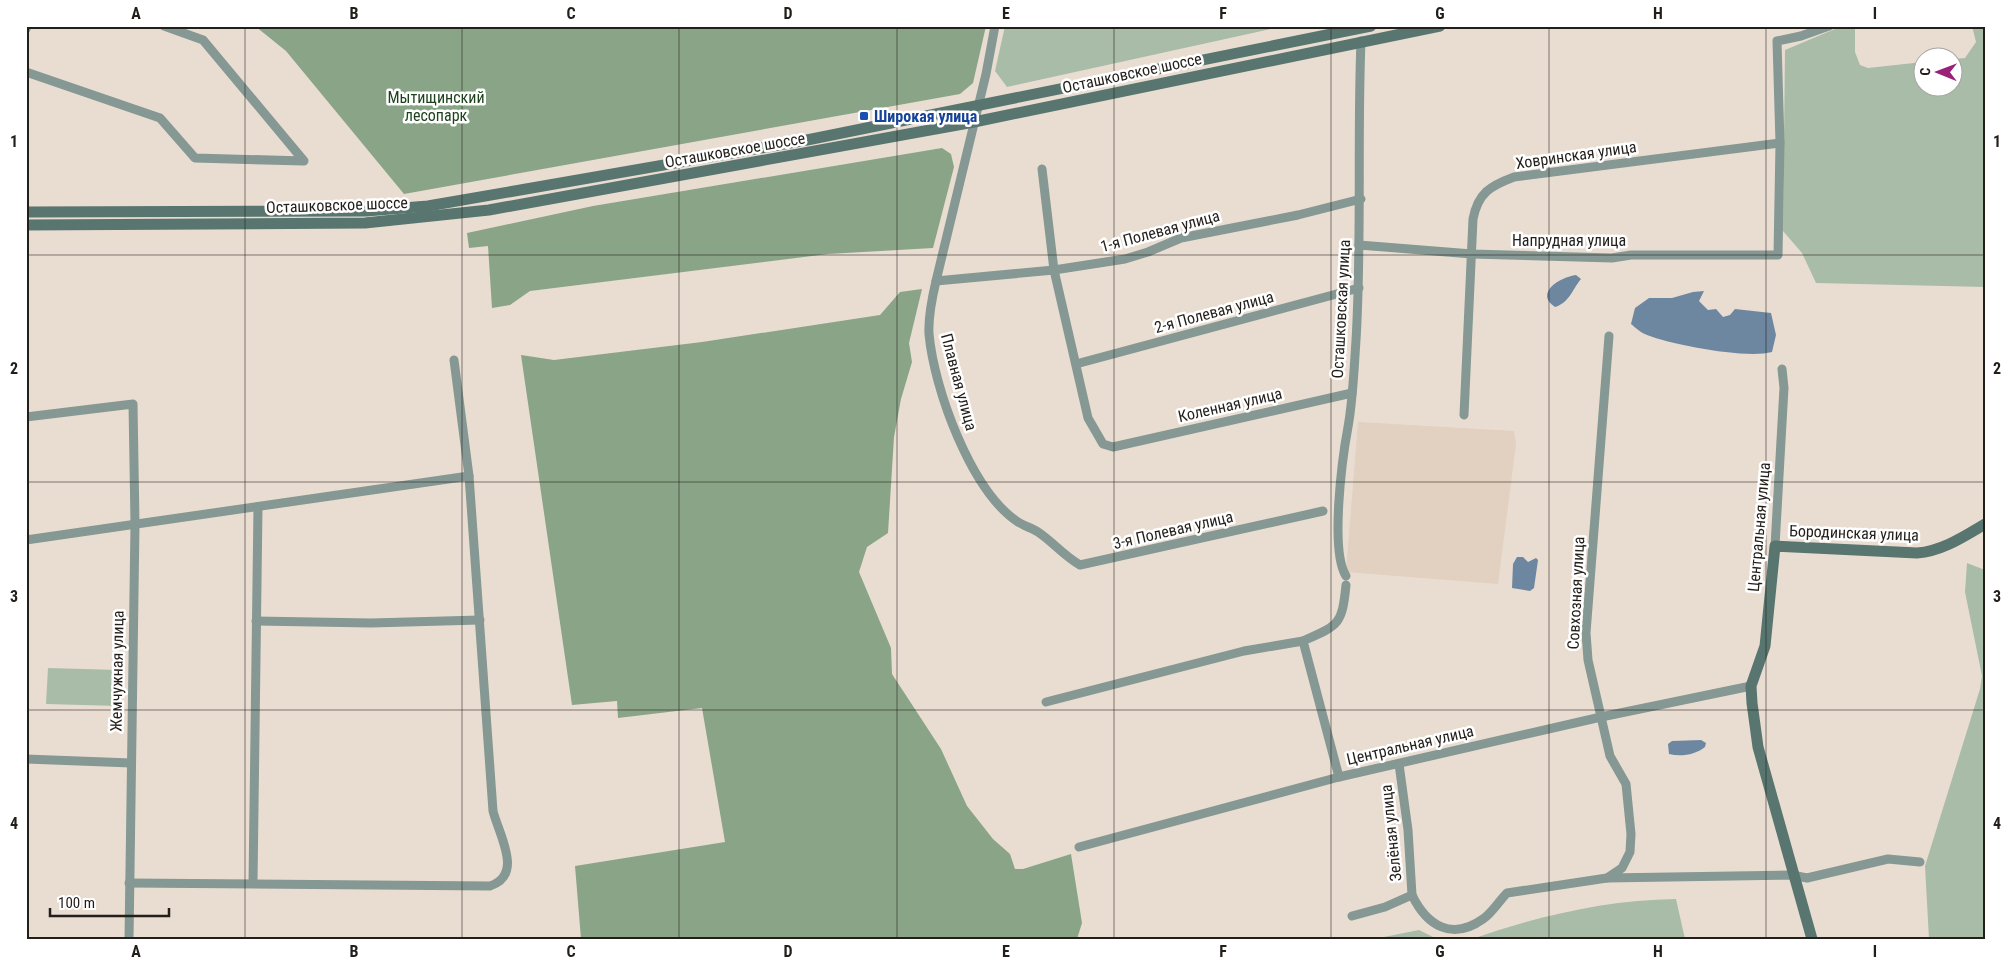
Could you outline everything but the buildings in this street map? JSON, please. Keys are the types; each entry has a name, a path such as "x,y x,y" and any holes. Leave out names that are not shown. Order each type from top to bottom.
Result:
{"main road":[{"name":"Осташковское шоссе","path":"26,212 366,211 428,206 807,140 1371,26"},
{"name":"Осташковское шоссе","path":"26,225 365,222 429,218 499,208 974,122 1440,26"},
{"name":"Бородинская улица","path":"1776,546 1917,553 1931,552 1945,547 1985,524"},
{"name":"Центральная улица","path":"1776,546 1765,646 1752,686 1758,747 1792,876 1812,939"}],"street":[{"path":"26,72 160,118 195,158 304,161 203,40 164,26"},
{"name":"Плавная улица","path":"996,26 930,308 929,333 946,405 958,438 977,476 995,499 1017,522 1038,532"},
{"path":"1780,143 1777,41 1801,36 1829,26"},
{"name":"Осташковская улица","path":"1303,641 1332,628 1340,620 1344,610 1346,581 1339,561 1339,508 1352,393 1359,288 1361,41"},
{"name":"Ховринская улица","path":"1464,415 1472,219 1476,203 1492,188 1514,177 1780,143"},
{"name":"Напрудная улица","path":"1359,246 1472,254 1612,258 1631,255 1778,255 1780,143"},
{"path":"1042,169 1054,270 1076,364"},
{"name":"1-я Полевая улица","path":"936,281 1054,270 1125,259 1148,252 1181,238 1298,215 1361,200"},
{"name":"2-я Полевая улица","path":"1076,364 1359,288"},
{"name":"Совхозная улица","path":"1607,878 1622,868 1630,852 1631,834 1626,784 1610,756 1588,660 1586,633 1608,336"},
{"path":"129,883 490,886 499,883 507,875 509,863 493,811 469,476 454,360"},
{"name":"Коленная улица","path":"1076,364 1088,418 1103,444 1114,447 1352,393"},
{"name":"Центральная улица","path":"1776,546 1784,388 1782,370"},
{"name":"Жемчужная улица","path":"26,417 133,404 135,524 129,939"},
{"path":"26,540 469,476"},
{"path":"253,883 258,507"},
{"name":"3-я Полевая улица","path":"1038,532 1068,558 1080,565 1323,512"},
{"path":"256,621 371,623 480,620"},
{"path":"1046,702 1244,651 1303,641 1340,777"},
{"name":"Центральная улица","path":"1079,847 1340,777 1601,717 1752,686"},
{"path":"26,759 131,763"},
{"name":"Зелёная улица","path":"1352,916 1385,907 1412,896 1408,830 1399,764"},
{"path":"1412,896 1420,912 1442,929 1465,929 1485,919 1507,893 1607,878 1792,876 1807,878 1888,859 1920,862"}],"shaded area":[{"path":"1358,422 1514,431 1516,444 1498,584 1346,572"}],"green space":[{"name":"Мытищинский лесопарк","path":"255,26 986,26 973,83 960,94 404,194 286,51"},
{"path":"1005,26 1284,26 1007,87 995,71"},
{"path":"1842,26 1855,28 1855,52 1860,65 1868,68 1914,63 1914,98 1964,98 1964,58 1976,42 1972,26 1985,26 1985,287 1816,283 1802,253 1783,231 1785,50"},
{"path":"942,148 951,154 954,167 933,248 828,254 530,291 510,305 492,308 488,246 469,248 467,233 593,206"},
{"path":"922,289 909,343 912,362 901,399 894,437 888,533 867,547 859,572 891,648 892,674 941,749 967,806 993,839 1010,854 1015,869 1023,869 1071,854 1082,923 1077,939 581,939 575,866 725,842 702,708 618,718 617,701 572,705 521,355 554,360 702,342 880,315 900,292"},
{"path":"1967,563 1985,570 1985,939 1929,939 1925,866 1980,689 1982,676 1965,592"},
{"path":"48,668 119,670 118,706 46,704"},
{"path":"1676,899 1685,939 1472,939 1547,916 1572,911 1624,902"},
{"path":"1419,930 1437,939 1374,939"}],"water":[{"path":"1576,275 1581,279 1567,299 1555,307 1549,302 1548,291 1557,282"},
{"path":"1704,291 1699,301 1708,310 1716,309 1723,317 1730,315 1735,309 1771,313 1776,335 1772,352 1745,354 1691,347 1647,335 1631,324 1635,308 1649,298 1672,298"},
{"path":"1517,557 1523,557 1528,562 1536,558 1538,560 1534,588 1530,591 1512,588 1513,564"},
{"path":"1701,740 1706,743 1705,747 1697,752 1683,755 1669,754 1668,744 1672,741"}],"place":[{"name":"Широкая улица","path":"864,116"}]}
